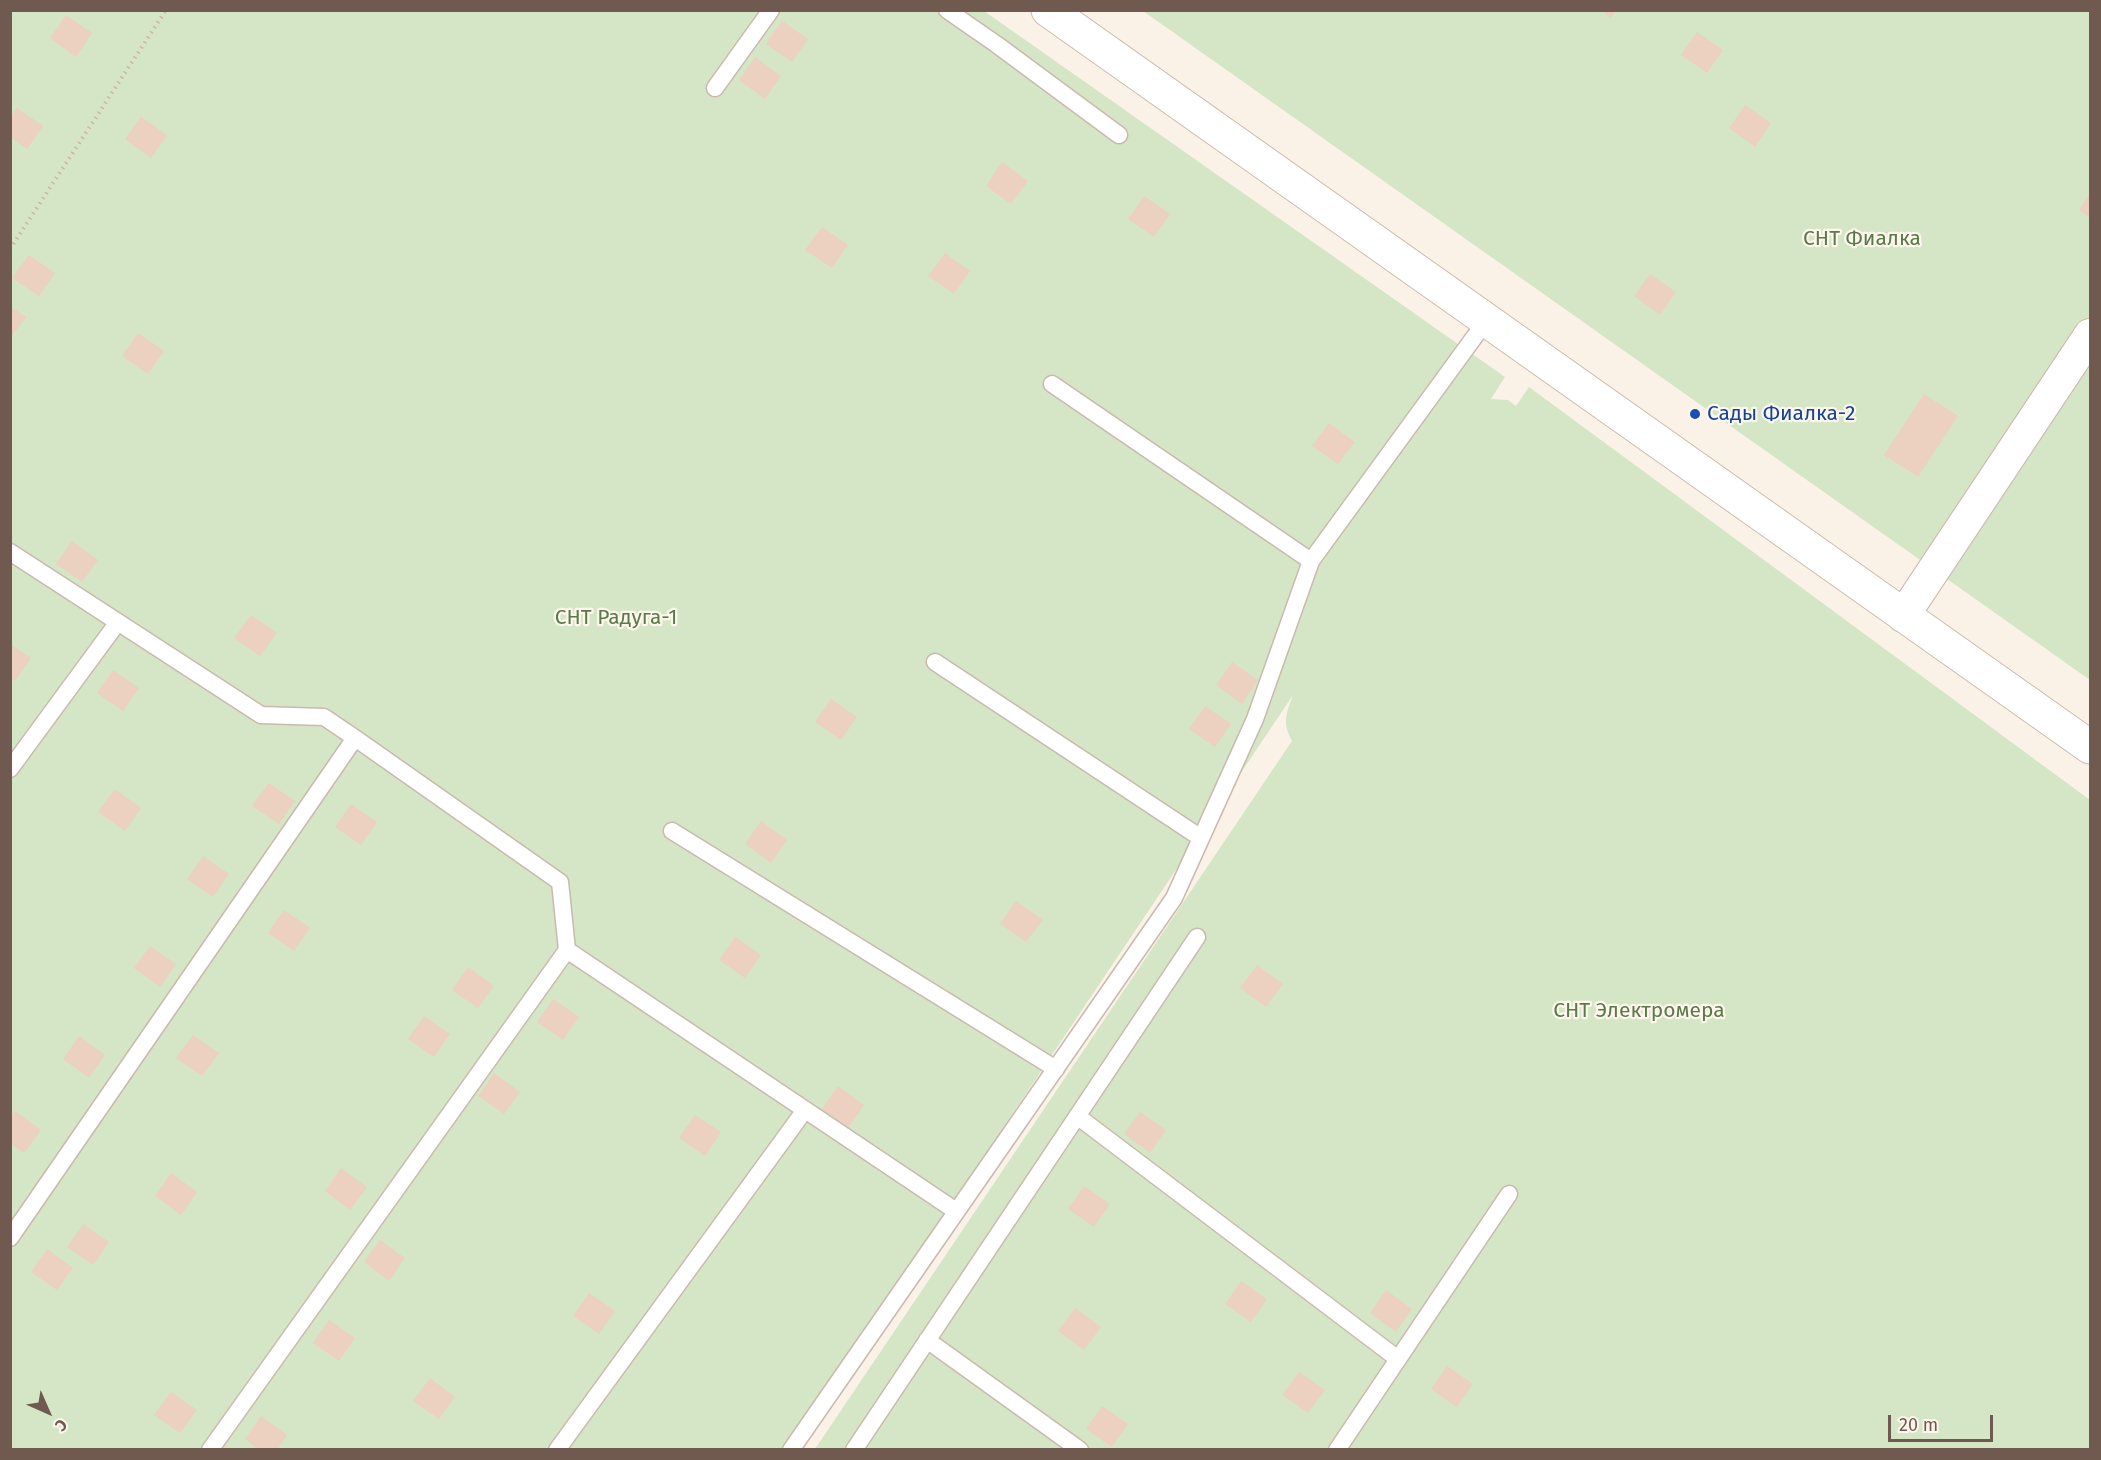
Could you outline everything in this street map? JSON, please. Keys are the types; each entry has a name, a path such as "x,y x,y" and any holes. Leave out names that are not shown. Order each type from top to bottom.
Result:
{"street":[{"path":"1048,10 2091,747"},
{"path":"1903,616 2091,334"}],"lane":[{"path":"715,88 771,10"},
{"path":"947,10 1119,135"},
{"path":"791,1449 1174,898 1255,719 1311,561 1486,321"},
{"path":"1052,384 1311,561"},
{"path":"10,552 261,715 324,717 560,882 567,950 210,1449"},
{"path":"10,770 118,622"},
{"path":"935,662 1201,838"},
{"path":"10,1238 355,738"},
{"path":"672,831 1056,1069"},
{"path":"854,1449 1197,937"},
{"path":"567,950 956,1211"},
{"path":"557,1449 805,1110"},
{"path":"1077,1116 1398,1359"},
{"path":"1337,1449 1509,1194"},
{"path":"927,1340 1080,1449"}],"path":[{"path":"10,249 166,10"}],"green space":[{"name":"СНТ Радуга-1","path":"10,11 984,11 1505,377 1491,399 1508,400 1516,406 1529,387 2090,800 2090,1449 815,1449 1292,741 1286,718 1293,695 788,1449 11,1449"},
{"name":"СНТ Фиалка","path":"1143,11 2090,11 2090,680"}],"building":[{"path":"1601,10 1616,10 1611,18"},
{"path":"66,15 92,33 76,57 50,38"},
{"path":"782,21 808,39 792,62 766,44"},
{"path":"1697,32 1723,50 1707,73 1681,55"},
{"path":"755,57 781,76 765,99 739,80"},
{"path":"1745,105 1771,123 1755,147 1729,128"},
{"path":"17,108 43,126 27,149 10,137 10,117"},
{"path":"141,117 167,135 151,158 125,139"},
{"path":"1002,162 1028,181 1011,204 986,186"},
{"path":"2090,193 2090,218 2079,210"},
{"path":"1144,196 1170,214 1154,237 1128,219"},
{"path":"822,227 848,245 832,268 805,250"},
{"path":"945,253 970,271 954,294 928,276"},
{"path":"29,255 55,273 39,296 12,278"},
{"path":"1650,274 1676,292 1660,315 1634,296"},
{"path":"10,306 26,317 10,338"},
{"path":"138,333 164,351 148,374 122,356"},
{"path":"1924,394 1958,416 1918,477 1884,455"},
{"path":"1329,423 1355,442 1338,464 1312,446"},
{"path":"72,541 98,560 82,582 56,564"},
{"path":"251,615 277,633 260,656 234,638"},
{"path":"10,644 31,658 15,681 10,678"},
{"path":"1232,662 1258,680 1242,704 1216,685"},
{"path":"113,670 139,688 123,711 97,693"},
{"path":"831,699 857,717 841,740 815,722"},
{"path":"1205,706 1231,724 1215,747 1189,729"},
{"path":"269,783 295,801 279,824 252,806"},
{"path":"115,789 141,808 125,831 98,812"},
{"path":"351,804 377,822 361,845 335,827"},
{"path":"761,821 787,840 771,863 745,844"},
{"path":"203,856 229,874 213,897 187,879"},
{"path":"1016,901 1043,920 1026,942 1000,924"},
{"path":"284,910 310,928 294,951 268,933"},
{"path":"735,937 761,955 745,978 719,960"},
{"path":"150,946 176,964 160,987 134,968"},
{"path":"1257,965 1283,984 1266,1007 1240,988"},
{"path":"468,967 494,986 478,1008 452,990"},
{"path":"553,999 579,1017 563,1040 537,1022"},
{"path":"424,1016 450,1034 434,1057 408,1039"},
{"path":"193,1035 219,1053 202,1076 176,1058"},
{"path":"79,1036 105,1055 89,1078 63,1059"},
{"path":"494,1073 520,1092 504,1114 478,1096"},
{"path":"838,1086 864,1105 848,1128 822,1109"},
{"path":"15,1111 41,1130 24,1153 10,1143 10,1117"},
{"path":"1140,1112 1166,1130 1150,1153 1124,1134"},
{"path":"695,1115 721,1132 705,1156 679,1138"},
{"path":"341,1168 367,1187 350,1210 325,1191"},
{"path":"171,1173 197,1192 181,1215 155,1196"},
{"path":"1084,1186 1110,1204 1094,1227 1068,1209"},
{"path":"83,1224 109,1242 93,1265 67,1247"},
{"path":"380,1240 405,1258 389,1281 364,1262"},
{"path":"47,1249 73,1268 57,1290 31,1272"},
{"path":"1241,1281 1267,1299 1251,1322 1225,1304"},
{"path":"1386,1290 1412,1309 1396,1332 1370,1313"},
{"path":"589,1293 615,1311 599,1334 573,1316"},
{"path":"1075,1308 1101,1327 1084,1350 1058,1331"},
{"path":"329,1320 355,1338 339,1361 313,1343"},
{"path":"1447,1366 1473,1384 1457,1407 1431,1389"},
{"path":"1299,1372 1325,1390 1308,1413 1282,1395"},
{"path":"430,1378 455,1397 439,1419 413,1401"},
{"path":"171,1392 197,1410 180,1433 154,1415"},
{"path":"1102,1406 1128,1424 1112,1447 1086,1429"},
{"path":"261,1416 287,1435 277,1450 259,1450 245,1439"}],"place":[{"name":"Сады Фиалка-2","path":"1695,414"}],"park label":[{"name":"СНТ Электромера","path":"1639,1011"}]}
